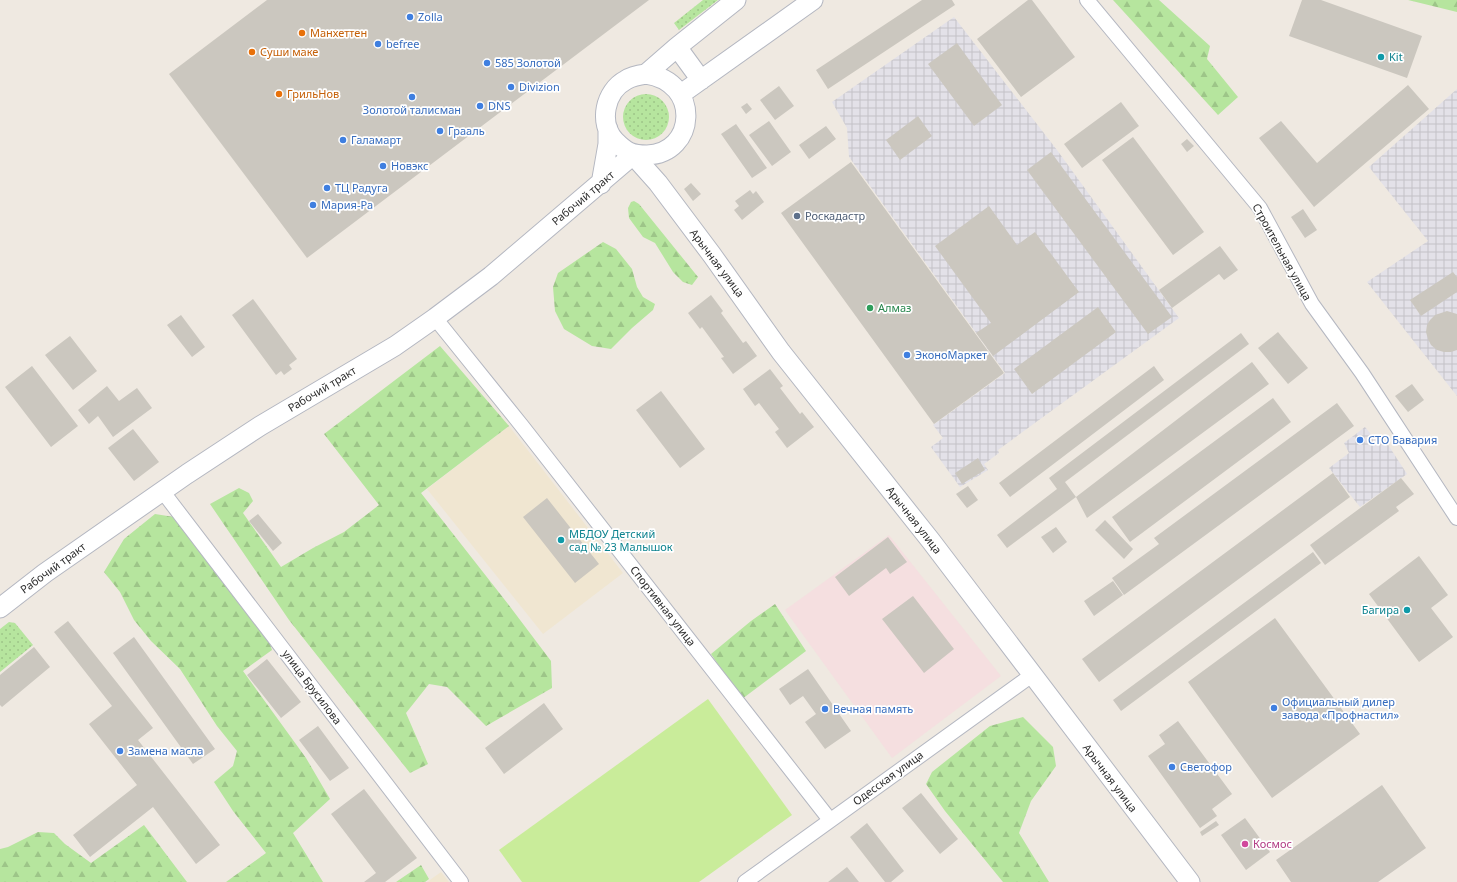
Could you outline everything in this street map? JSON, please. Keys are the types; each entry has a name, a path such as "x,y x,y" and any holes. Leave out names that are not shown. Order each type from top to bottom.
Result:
{"main road":[{"path":"646,74 736,0"},
{"path":"678,90 701,80 813,0"},
{"path":"677,47 701,80"},
{"path":"677,47 678,90"},
{"path":"601,184 607,150 608,129 606,107 610,96 616,87 625,80 635,76 646,74 657,76 666,80 678,90 685,104 685,125 680,136 672,146 662,152 652,155 633,155 613,139 608,129"},
{"path":"658,184 662,152"},
{"name":"Арычная улица","path":"633,155 658,184 712,255 781,352 931,541 1190,882"},
{"name":"Рабочий тракт","path":"0,608 45,573 187,474 260,426 395,346 491,276 601,184 633,155"}],"street":[{"name":"Строительная улица","path":"1087,0 1260,208 1312,304 1362,373 1457,518"},
{"name":"Спортивная улица","path":"434,318 527,432 830,820"},
{"name":"улица Брусилова","path":"163,492 461,882"},
{"name":"Одесская улица","path":"745,882 1032,675"}],"shaded area":[{"path":"954,17 1057,150 1179,318 998,450 999,453 984,464 988,470 960,487 931,447 943,438 933,425 1005,373 849,157 847,128 832,102"},
{"path":"1457,89 1457,396 1367,282 1428,241 1369,167"},
{"path":"509,426 623,573 543,634 427,489"},
{"path":"1365,427 1374,438 1383,437 1407,474 1360,507 1329,468 1349,453 1344,443"},
{"path":"889,535 1001,676 892,758 785,610"},
{"path":"441,872 449,882 427,882"}],"green space":[{"path":"703,0 718,0 679,30 674,23"},
{"path":"1113,0 1159,0 1210,46 1207,59 1238,97 1218,115"},
{"path":"1408,0 1457,0 1457,12"},
{"path":"646,94 659,98 665,104 669,117 665,130 659,136 646,140 633,136 627,130 623,117 627,104 633,98"},
{"path":"634,201 639,204 698,277 692,285 683,282 673,272 655,243 643,237 629,218 628,208 631,202"},
{"path":"603,242 616,249 632,269 637,287 643,297 655,304 653,310 611,349 592,346 564,329 555,311 553,287 558,273"},
{"path":"440,346 509,426 421,493 551,661 552,688 486,726 447,687 429,684 406,713 428,764 410,773 289,620 210,504 239,488 249,493 253,501 243,513 281,567 344,532 379,505 324,434"},
{"path":"155,514 174,517 242,608 268,638 272,650 243,671 306,758 330,799 293,833 323,882 226,882 266,853 233,811 214,782 233,766 237,751 217,726 180,669 151,641 134,620 120,592 104,572 124,539"},
{"path":"775,604 806,651 742,699 711,654 751,621"},
{"path":"9,622 15,623 33,645 0,672 0,629"},
{"path":"708,699 792,815 699,882 522,882 499,850"},
{"path":"1023,717 1053,747 1056,766 1031,801 1019,833 1049,882 1003,882 945,811 926,784 932,772 990,726"},
{"path":"144,825 187,882 0,882 0,849 8,847 38,832 54,833 65,844 91,863"},
{"path":"421,865 429,879 425,882 396,882"}],"building":[{"name":"ТЦ Радуга","path":"267,0 649,0 307,258 169,74"},
{"path":"922,0 952,0 955,5 828,89 816,70"},
{"path":"1028,0 1032,0 1075,57 1021,97 977,39"},
{"name":"Kit","path":"1302,0 1321,0 1422,36 1407,78 1289,36"},
{"path":"957,43 1002,105 974,126 928,64"},
{"path":"1408,85 1429,109 1314,207 1259,138 1281,121 1317,163"},
{"path":"779,86 794,106 775,120 760,100"},
{"path":"1121,102 1139,126 1082,168 1064,144"},
{"path":"747,103 752,109 746,114 741,107"},
{"path":"918,116 932,136 900,160 886,140"},
{"path":"769,121 791,152 772,166 749,135"},
{"path":"736,124 767,168 752,178 721,134"},
{"path":"826,126 836,139 809,159 799,145"},
{"path":"1133,137 1204,232 1173,255 1102,160"},
{"path":"1187,139 1194,146 1187,152 1181,144"},
{"path":"1051,152 1172,317 1148,334 1027,170"},
{"path":"851,162 1004,373 934,424 781,213"},
{"path":"691,183 701,194 693,201 684,189"},
{"path":"750,190 753,194 756,191 764,202 742,220 734,210 739,206 735,201"},
{"path":"989,206 1017,245 1035,232 1079,292 993,356 976,333 991,323 935,246"},
{"path":"1303,209 1317,230 1305,238 1291,217"},
{"path":"1220,246 1238,270 1224,280 1219,274 1172,308 1159,290"},
{"path":"1453,272 1457,277 1457,292 1421,316 1410,300"},
{"path":"711,295 723,311 721,313 743,343 746,341 757,356 733,374 721,358 724,357 702,327 700,329 688,313"},
{"path":"253,299 297,359 289,365 292,369 284,375 281,371 276,375 232,315"},
{"path":"1098,307 1116,332 1032,394 1014,369"},
{"path":"1447,311 1457,314 1457,350 1451,352 1437,350 1431,345 1426,332 1427,325 1435,315"},
{"path":"181,315 205,347 192,357 167,325"},
{"path":"1278,332 1308,368 1288,384 1258,348"},
{"path":"1241,333 1249,344 1065,482 1076,497 1007,548 997,535 1057,489 1049,478"},
{"path":"70,336 97,371 73,390 45,355"},
{"path":"1252,362 1269,384 1087,518 1076,497"},
{"path":"32,366 78,426 51,447 5,387"},
{"path":"1154,366 1164,380 1010,497 999,483"},
{"path":"770,369 783,386 780,388 800,414 802,412 814,427 787,448 775,432 779,429 759,403 755,406 743,389"},
{"path":"1412,384 1424,400 1408,412 1395,396"},
{"path":"107,386 119,401 137,388 152,408 113,437 98,416 89,424 78,410"},
{"path":"661,391 705,449 680,468 636,410"},
{"path":"1273,398 1291,422 1130,542 1112,517"},
{"path":"1337,403 1354,426 1124,595 1112,578 1159,544 1154,538"},
{"path":"133,429 159,462 134,481 108,448"},
{"path":"978,458 985,470 962,484 955,473"},
{"path":"1333,473 1350,497 1099,682 1082,659"},
{"path":"1401,478 1414,494 1396,507 1399,511 1325,565 1310,545"},
{"path":"968,486 978,500 967,508 956,494"},
{"name":"МБДОУ Детский сад № 23 Малышок","path":"547,498 599,564 575,583 523,517"},
{"path":"258,514 282,543 273,551 249,521"},
{"path":"1105,520 1133,549 1124,559 1095,530"},
{"path":"1056,527 1067,542 1053,553 1041,537"},
{"path":"888,537 907,562 890,574 886,568 849,596 835,577"},
{"path":"1313,552 1321,563 1121,711 1113,700"},
{"name":"Багира","path":"1419,556 1448,595 1431,608 1453,637 1419,662 1369,594"},
{"path":"1113,581 1123,595 1094,616 1084,601"},
{"path":"913,596 954,649 924,673 882,619"},
{"name":"Официальный дилер завода «Профнастил»","path":"1275,618 1360,734 1272,798 1188,682"},
{"path":"68,621 153,728 138,740 220,845 196,864 153,807 90,857 73,835 137,785 89,724 112,706 54,632"},
{"path":"134,637 215,749 193,764 113,653"},
{"path":"34,647 50,667 2,707 0,705 0,675"},
{"path":"267,659 301,702 281,718 247,675"},
{"name":"Вечная память","path":"808,669 851,731 825,749 805,722 816,714 803,696 790,705 779,689"},
{"path":"544,703 563,729 504,774 485,748"},
{"path":"1178,721 1232,794 1212,809 1217,816 1200,828 1148,756 1165,744 1159,735"},
{"path":"318,726 349,768 330,781 299,740"},
{"path":"1382,785 1426,848 1378,882 1291,882 1276,860"},
{"path":"364,789 417,858 385,882 364,882 376,873 331,814"},
{"path":"921,793 958,839 940,854 902,808"},
{"name":"Космос","path":"1245,818 1270,852 1246,870 1221,835"},
{"path":"1216,821 1219,825 1202,836 1200,832"},
{"path":"867,823 904,871 891,882 885,882 850,837"},
{"path":"847,867 859,882 828,882"}],"place":[{"name":"Zolla","path":"410,17"},
{"name":"Манхеттен","path":"302,33"},
{"name":"befree","path":"378,44"},
{"name":"Суши маке","path":"252,52"},
{"name":"Kit","path":"1381,57"},
{"name":"585 Золотой","path":"487,63"},
{"name":"Divizion","path":"511,87"},
{"name":"ГрильНов","path":"279,94"},
{"name":"Золотой талисман","path":"412,97"},
{"name":"DNS","path":"480,106"},
{"name":"Грааль","path":"440,131"},
{"name":"Галамарт","path":"343,140"},
{"name":"Новэкс","path":"383,166"},
{"name":"ТЦ Радуга","path":"327,188"},
{"name":"Мария-Ра","path":"313,205"},
{"name":"Роскадастр","path":"797,216"},
{"name":"Алмаз","path":"870,308"},
{"name":"ЭконоМаркет","path":"907,355"},
{"name":"СТО Бавария","path":"1360,440"},
{"name":"МБДОУ Детский сад № 23 Малышок","path":"561,540"},
{"name":"Багира","path":"1407,610"},
{"name":"Официальный дилер завода «Профнастил»","path":"1274,708"},
{"name":"Вечная память","path":"825,709"},
{"name":"Замена масла","path":"120,751"},
{"name":"Светофор","path":"1172,767"},
{"name":"Космос","path":"1245,844"}]}
